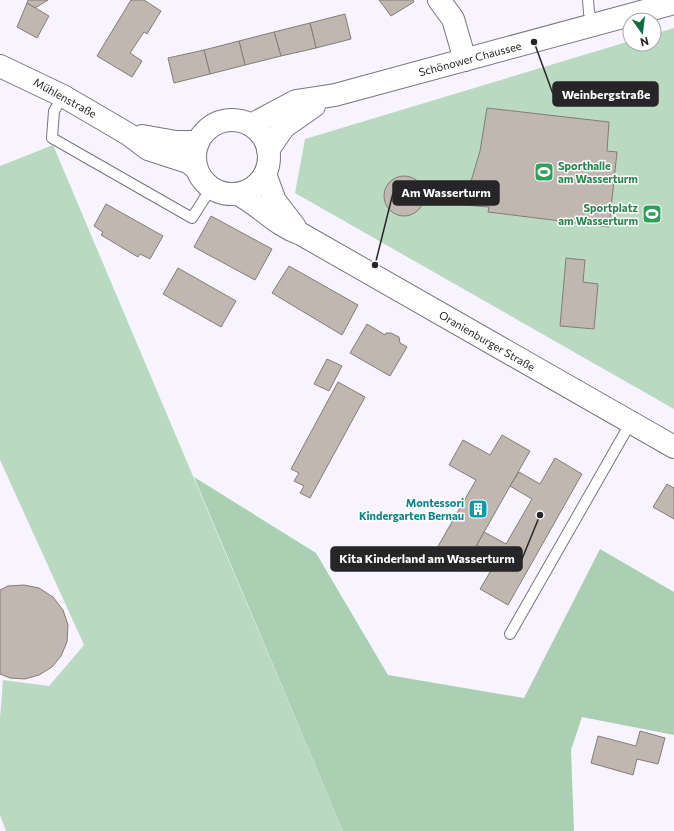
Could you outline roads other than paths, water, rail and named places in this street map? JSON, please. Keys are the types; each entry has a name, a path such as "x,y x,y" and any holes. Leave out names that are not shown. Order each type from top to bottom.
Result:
{"main road":[{"path":"439,0 453,19 465,60"},
{"name":"Schönower Chaussee","path":"251,126 296,101 335,95 674,2"},
{"name":"Mühlenstraße","path":"0,66 63,96 128,134 148,149 188,162 196,168"},
{"name":"Schönower Chaussee","path":"268,150 284,127 300,115 335,95"},
{"path":"234,120 251,126 262,136 268,150 269,162 265,174 254,187 238,194 224,194 204,183 196,168 195,154 198,142 205,132 221,122 234,120"},
{"name":"Mühlenstraße","path":"128,134 176,142 198,142"},
{"name":"Oranienburger Straße","path":"265,174 275,202 301,234"},
{"name":"Oranienburger Straße","path":"238,194 249,200 281,225 301,234 674,447"}],"lane":[{"path":"588,0 589,13 596,24"},
{"path":"63,96 54,111 52,138 192,218 211,188"},
{"path":"510,634 631,422"}],"place":[{"name":"Weinbergstraße","path":"534,42"},
{"name":"Sporthalle am Wasserturm","path":"544,172"},
{"name":"Sportplatz am Wasserturm","path":"652,214"},
{"name":"Am Wasserturm","path":"375,265"},
{"name":"Montessori Kindergarten Bernau","path":"478,509"},
{"name":"Kita Kinderland am Wasserturm","path":"540,515"}]}
